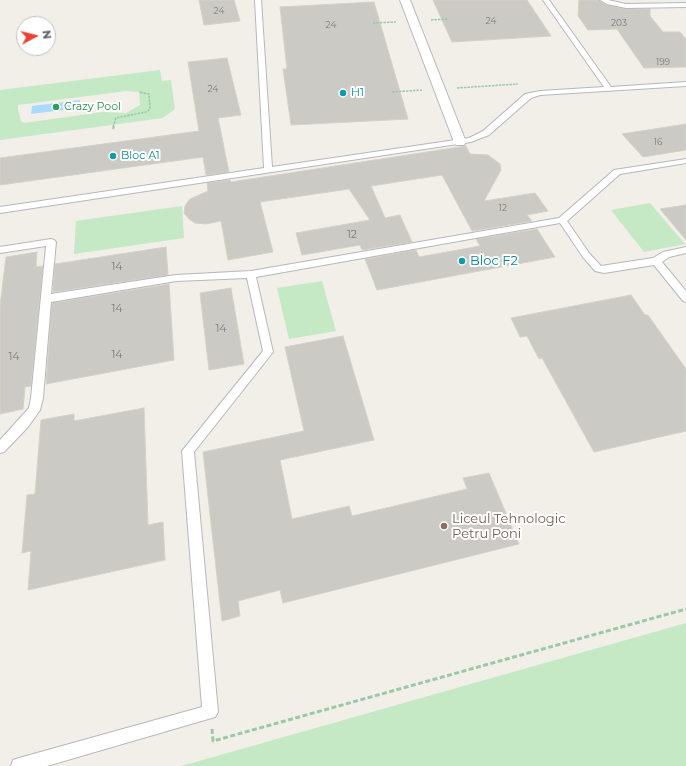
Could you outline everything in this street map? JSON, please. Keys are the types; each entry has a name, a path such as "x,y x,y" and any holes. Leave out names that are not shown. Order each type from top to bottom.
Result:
{"street":[{"path":"405,0 460,142"}],"lane":[{"path":"258,0 268,170"},
{"path":"546,0 608,88"},
{"path":"602,0 609,3 626,6 686,5"},
{"path":"674,0 686,5"},
{"path":"0,210 460,142 482,136 528,96 533,94 686,84"},
{"path":"46,298 176,278 251,274 562,220 618,172 686,161"},
{"path":"562,220 586,255 598,269 604,270 656,261 666,254 686,250"},
{"path":"0,250 51,242 37,398 34,410 24,423 0,448"},
{"path":"656,261 682,288 686,298"},
{"path":"20,766 210,712 188,451 268,352 251,274"}],"path":[{"path":"392,92 439,89"},
{"path":"113,129 116,118 150,110 148,94 139,92"},
{"path":"210,712 213,742 686,609"}],"green space":[{"path":"160,70 162,81 171,80 175,109 163,118 0,140 0,90","holes":["126,91 139,92 140,105 126,113 103,112 24,123 21,121 18,109 18,105"]},
{"path":"650,203 685,244 644,252 611,210"},
{"path":"182,206 184,238 74,254 76,221"},
{"path":"322,281 336,331 289,339 277,288"},
{"path":"686,623 686,766 181,766 192,763"}],"water":[{"name":"Crazy Pool","path":"80,100 80,108 31,114 32,106"}],"building":[{"path":"199,0 234,0 240,21 204,25"},
{"path":"433,0 527,0 551,36 452,42"},
{"path":"579,0 599,0 607,5 626,9 650,9 650,16 663,32 680,32 686,39 686,67 644,68 617,29 588,30 578,16"},
{"path":"374,2 408,119 291,125 283,69 287,69 280,7"},
{"name":"Bloc A1","path":"227,58 241,115 218,118 229,172 206,175 203,157 0,185 0,158 199,131 188,62"},
{"path":"686,124 686,150 643,157 622,134"},
{"path":"466,146 470,154 488,155 500,164 501,170 484,201 535,193 548,211 527,215 532,221 472,231 442,175 371,186 385,218 400,215 412,242 362,250 360,245 302,255 296,233 370,220 349,189 260,202 273,252 228,260 221,221 206,224 195,223 184,213 185,206 190,199 208,191 207,183 230,180 231,182"},
{"path":"686,205 686,240 660,209"},
{"name":"Bloc F2","path":"537,229 555,257 377,290 365,259 416,250 419,257 480,246 476,239"},
{"path":"166,247 168,275 53,292 55,264"},
{"path":"37,252 36,267 43,266 31,386 25,387 23,409 0,414 0,306 6,257"},
{"path":"169,284 174,360 46,384 52,303"},
{"path":"231,288 244,364 209,370 200,293"},
{"path":"631,295 645,315 648,315 686,369 686,431 594,452 542,358 539,359 527,336 520,337 511,318"},
{"path":"343,336 374,440 280,460 292,519 349,506 352,516 467,489 463,478 489,473 519,544 283,603 280,590 238,601 240,616 222,621 203,452 304,431 285,347"},
{"path":"144,408 148,525 163,522 165,560 28,590 31,551 22,553 27,495 35,494 41,420 74,414 74,421"}],"place":[{"name":"H1","path":"343,93"},
{"name":"Crazy Pool","path":"56,107"},
{"name":"Bloc A1","path":"113,156"},
{"name":"Bloc F2","path":"462,261"},
{"name":"Liceul Tehnologic Petru Poni","path":"444,526"}]}
